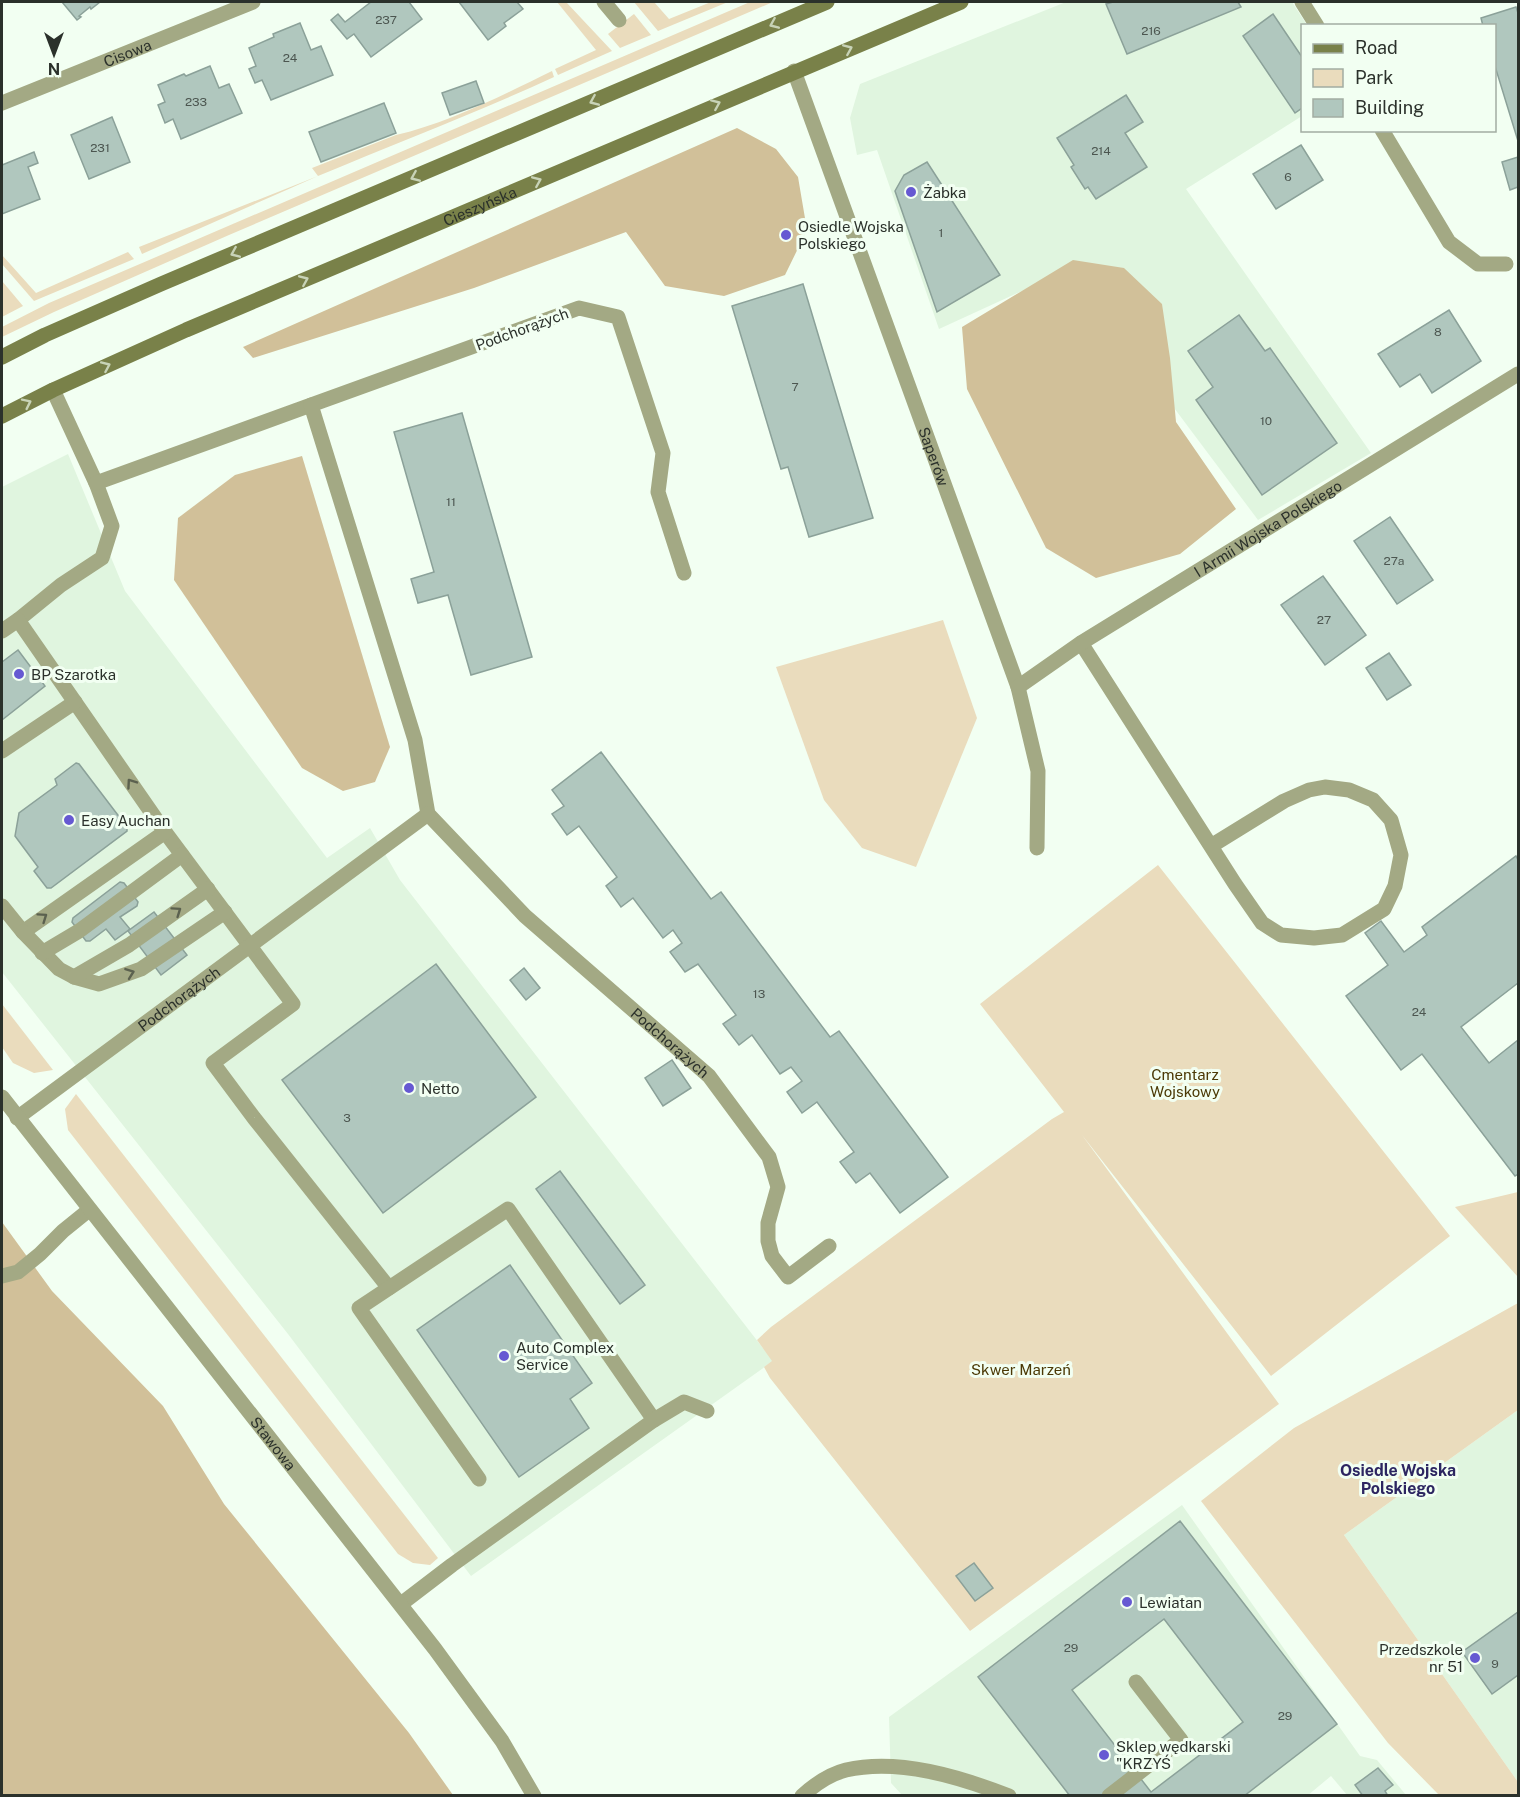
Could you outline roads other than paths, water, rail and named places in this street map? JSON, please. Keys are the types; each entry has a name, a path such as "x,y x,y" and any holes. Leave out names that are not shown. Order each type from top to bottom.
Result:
{"main road":[{"path":"2,357 45,335 161,284 827,2"},
{"name":"Cieszyńska","path":"2,416 53,390 186,330 961,2"}],"street":[{"name":"Cisowa","path":"2,103 252,2"},
{"path":"604,2 619,20"},
{"path":"1302,2 1316,24"},
{"name":"Saperów","path":"794,71 1018,687 1038,771 1037,848"},
{"path":"1383,132 1449,242 1478,264 1506,264"},
{"name":"Podchorążych","path":"96,483 579,308 618,317 663,453 658,492 684,573"},
{"name":"I Armii Wojska Polskiego","path":"1018,687 1081,643 1518,374"},
{"path":"2,632 62,585 102,558 112,526 96,483 53,390"},
{"path":"310,405 415,740 428,814"},
{"path":"18,620 165,832 293,1004 213,1062 254,1118 389,1287"},
{"path":"1081,643 1211,846 1262,923 1281,935 1314,938 1342,935 1384,909 1395,886 1401,855 1391,820 1373,800 1349,790 1325,787 1309,790 1284,801 1211,846"},
{"path":"2,751 75,702"},
{"name":"Podchorążych","path":"17,1118 428,814 525,916 709,1076 769,1157 778,1187 768,1223 768,1241 772,1256 788,1277 829,1246"},
{"path":"23,932 165,832"},
{"path":"42,953 79,931 182,855"},
{"path":"75,977 129,945 208,889"},
{"path":"2,906 42,953 59,969 75,977 99,984 141,969 225,912"},
{"name":"Stawowa","path":"2,1097 401,1604 502,1741 534,1796"},
{"path":"480,1479 359,1308 508,1209 654,1420"},
{"path":"2,1276 18,1272 89,1210"},
{"path":"401,1604 654,1420 684,1402 707,1411"},
{"path":"1109,1796 1181,1740 1136,1682"},
{"path":"802,1796 814,1785 844,1770 881,1766 926,1771 972,1782 1009,1796"}],"place":[{"name":"Żabka","path":"911,192"},
{"name":"Osiedle Wojska Polskiego","path":"786,235"},
{"name":"BP Szarotka","path":"19,674"},
{"name":"Easy Auchan","path":"69,820"},
{"name":"Netto","path":"409,1088"},
{"name":"Auto Complex Service","path":"504,1356"},
{"name":"Lewiatan","path":"1127,1602"},
{"name":"Przedszkole nr 51","path":"1475,1658"},
{"name":"Sklep wędkarski \"KRZYŚ","path":"1104,1755"}],"district":[{"name":"Osiedle Wojska Polskiego","path":"1398,1479"}],"park label":[{"name":"Cmentarz Wojskowy","path":"1185,1082"},
{"name":"Skwer Marzeń","path":"1021,1369"}]}
